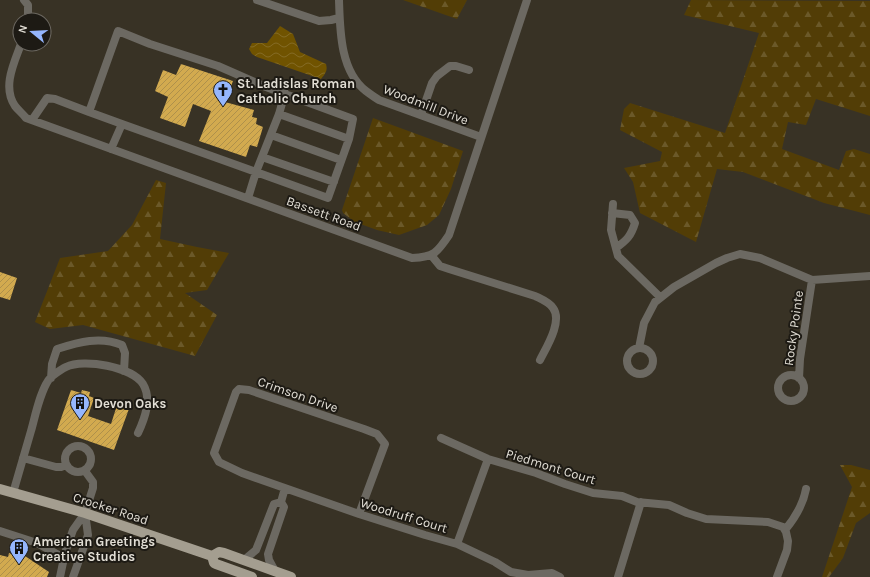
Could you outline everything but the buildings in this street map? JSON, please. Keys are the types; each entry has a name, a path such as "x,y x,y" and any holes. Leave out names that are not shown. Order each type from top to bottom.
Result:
{"main road":[{"name":"Crocker Road","path":"0,489 86,513 212,556 219,552 291,577"},
{"name":"Crocker Road","path":"212,556 215,564 242,575 252,577"}],"street":[{"path":"24,0 28,5 28,12"},
{"path":"258,0 318,21 339,18"},
{"name":"Woodmill Drive","path":"339,0 339,18 347,65 358,84 365,91 379,100 481,137"},
{"path":"527,0 449,235 438,250 431,255 440,266 448,270 535,296 553,308 556,314 554,330 540,360"},
{"path":"32,120 47,98 55,99 88,112 328,198 349,139 353,119 218,66 150,44 118,31 88,112"},
{"name":"Bassett Road","path":"18,52 10,77 10,91 15,105 26,118 412,258 427,257 431,255"},
{"path":"421,115 432,83 437,76 450,66 456,66 469,70"},
{"path":"248,198 256,172 279,114 285,93"},
{"path":"279,114 349,139"},
{"path":"111,149 122,124"},
{"path":"271,135 342,160"},
{"path":"262,157 334,182"},
{"path":"613,204 611,230 618,256 660,297"},
{"path":"612,213 630,215 635,223 632,233 627,240 616,248"},
{"path":"639,348 644,323 655,302 674,287 716,262 727,258 740,254 760,258 812,280 870,276"},
{"name":"Rocky Pointe","path":"799,378 800,359 812,280"},
{"path":"51,378 52,364 57,349 92,340 112,341 122,345 125,353 124,371"},
{"path":"13,493 39,402 47,383 51,378 67,366 92,363 131,373 138,378 143,385 148,402 143,422 138,433"},
{"name":"Crimson Drive","path":"285,488 242,473 219,462 215,457 214,453 236,392 239,389 256,392 364,429 380,437 385,444 359,514"},
{"name":"Piedmont Court","path":"441,438 488,459 536,473 593,493 622,496 641,502 669,505 706,519 768,522 783,527 785,530"},
{"path":"78,446 89,452 92,460 85,471 76,473 71,471 66,465 65,456 70,448 78,446"},
{"path":"23,458 56,467 66,465"},
{"path":"457,544 488,459"},
{"path":"73,577 88,535 86,513 93,488 93,482 85,471"},
{"path":"275,572 269,560 268,554 284,507 281,502 285,488"},
{"name":"Woodruff Court","path":"285,488 426,536 457,544 495,562 510,574 528,576 552,573 560,577"},
{"path":"777,577 787,550 788,541 785,530 800,508 805,497 806,489"},
{"path":"244,560 256,550 274,504 281,502"},
{"path":"618,577 641,502"},
{"path":"60,577 72,530 86,513"},
{"path":"0,531 37,544 64,558"}],"green space":[{"path":"403,0 467,0 457,19"},
{"path":"691,0 870,1 870,116 816,99 806,125 788,122 782,149 839,170 846,151 854,149 870,154 870,215 824,203 743,172 717,169 696,242 640,213 633,182 624,168 660,161 662,152 620,130 624,109 630,103 725,133 759,33 684,15"},
{"path":"373,118 463,151 451,189 439,215 427,225 399,235 377,230 355,222 343,213 342,210"},
{"path":"156,180 166,183 160,239 229,253 207,290 185,293 217,315 195,356 83,325 50,329 35,322 60,258 108,251 132,225"},
{"path":"840,465 851,465 870,470 870,513 856,523 843,558 829,577 822,577 852,487"}],"water":[{"path":"280,26 293,34 300,52 326,64 325,74 321,79 252,54 249,49 252,43 267,43"}],"place":[{"name":"St. Ladislas Roman Catholic Church","path":"223,107"},
{"name":"Devon Oaks","path":"80,420"},
{"name":"American Greetings Creative Studios","path":"19,565"}]}
